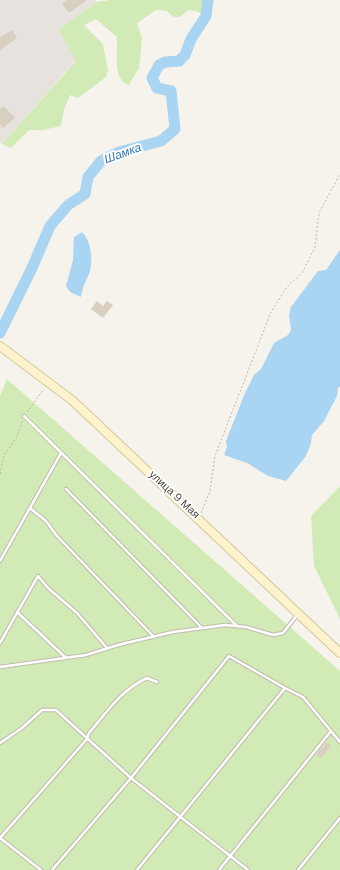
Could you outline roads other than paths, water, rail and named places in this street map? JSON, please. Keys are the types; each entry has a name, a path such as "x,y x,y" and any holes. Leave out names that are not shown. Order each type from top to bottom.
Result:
{"main road":[{"name":"улица 9 Мая","path":"3,348 74,401 340,653"}],"lane":[{"path":"24,416 237,626"},
{"path":"0,561 31,509 61,452"},
{"path":"66,489 202,628"},
{"path":"31,509 46,521 57,536 153,636"},
{"path":"0,643 16,612 38,576 48,588 77,613 107,648"},
{"path":"16,612 66,657"},
{"path":"0,667 86,655 153,636 225,625 237,626 273,635 283,633 298,614"},
{"path":"52,870 131,778 229,656 303,697 340,742"},
{"path":"41,870 0,838 87,739 89,733 120,695 132,684 147,678 157,682"},
{"path":"137,870 285,688"},
{"path":"0,743 22,728 42,710 56,710 131,778 248,870"},
{"path":"219,870 331,731"},
{"path":"298,870 340,818"}],"water":[{"path":"82,232 89,245 91,261 90,271 83,287 81,297 70,292 66,286 73,260 74,237"},
{"path":"340,250 340,387 338,387 337,396 324,421 312,435 311,443 306,456 286,481 268,476 247,463 224,455 227,447 226,441 245,393 254,375 261,369 274,343 288,335 291,330 289,315 291,307 318,271 326,270"}],"waterway":[{"name":"Шамка","path":"0,333 32,268 50,226 68,205 85,194 88,177 101,161 119,152 161,141 175,129 171,91 157,88 152,78 159,65 165,62 179,61 185,55 191,39 206,16 208,0"}]}
